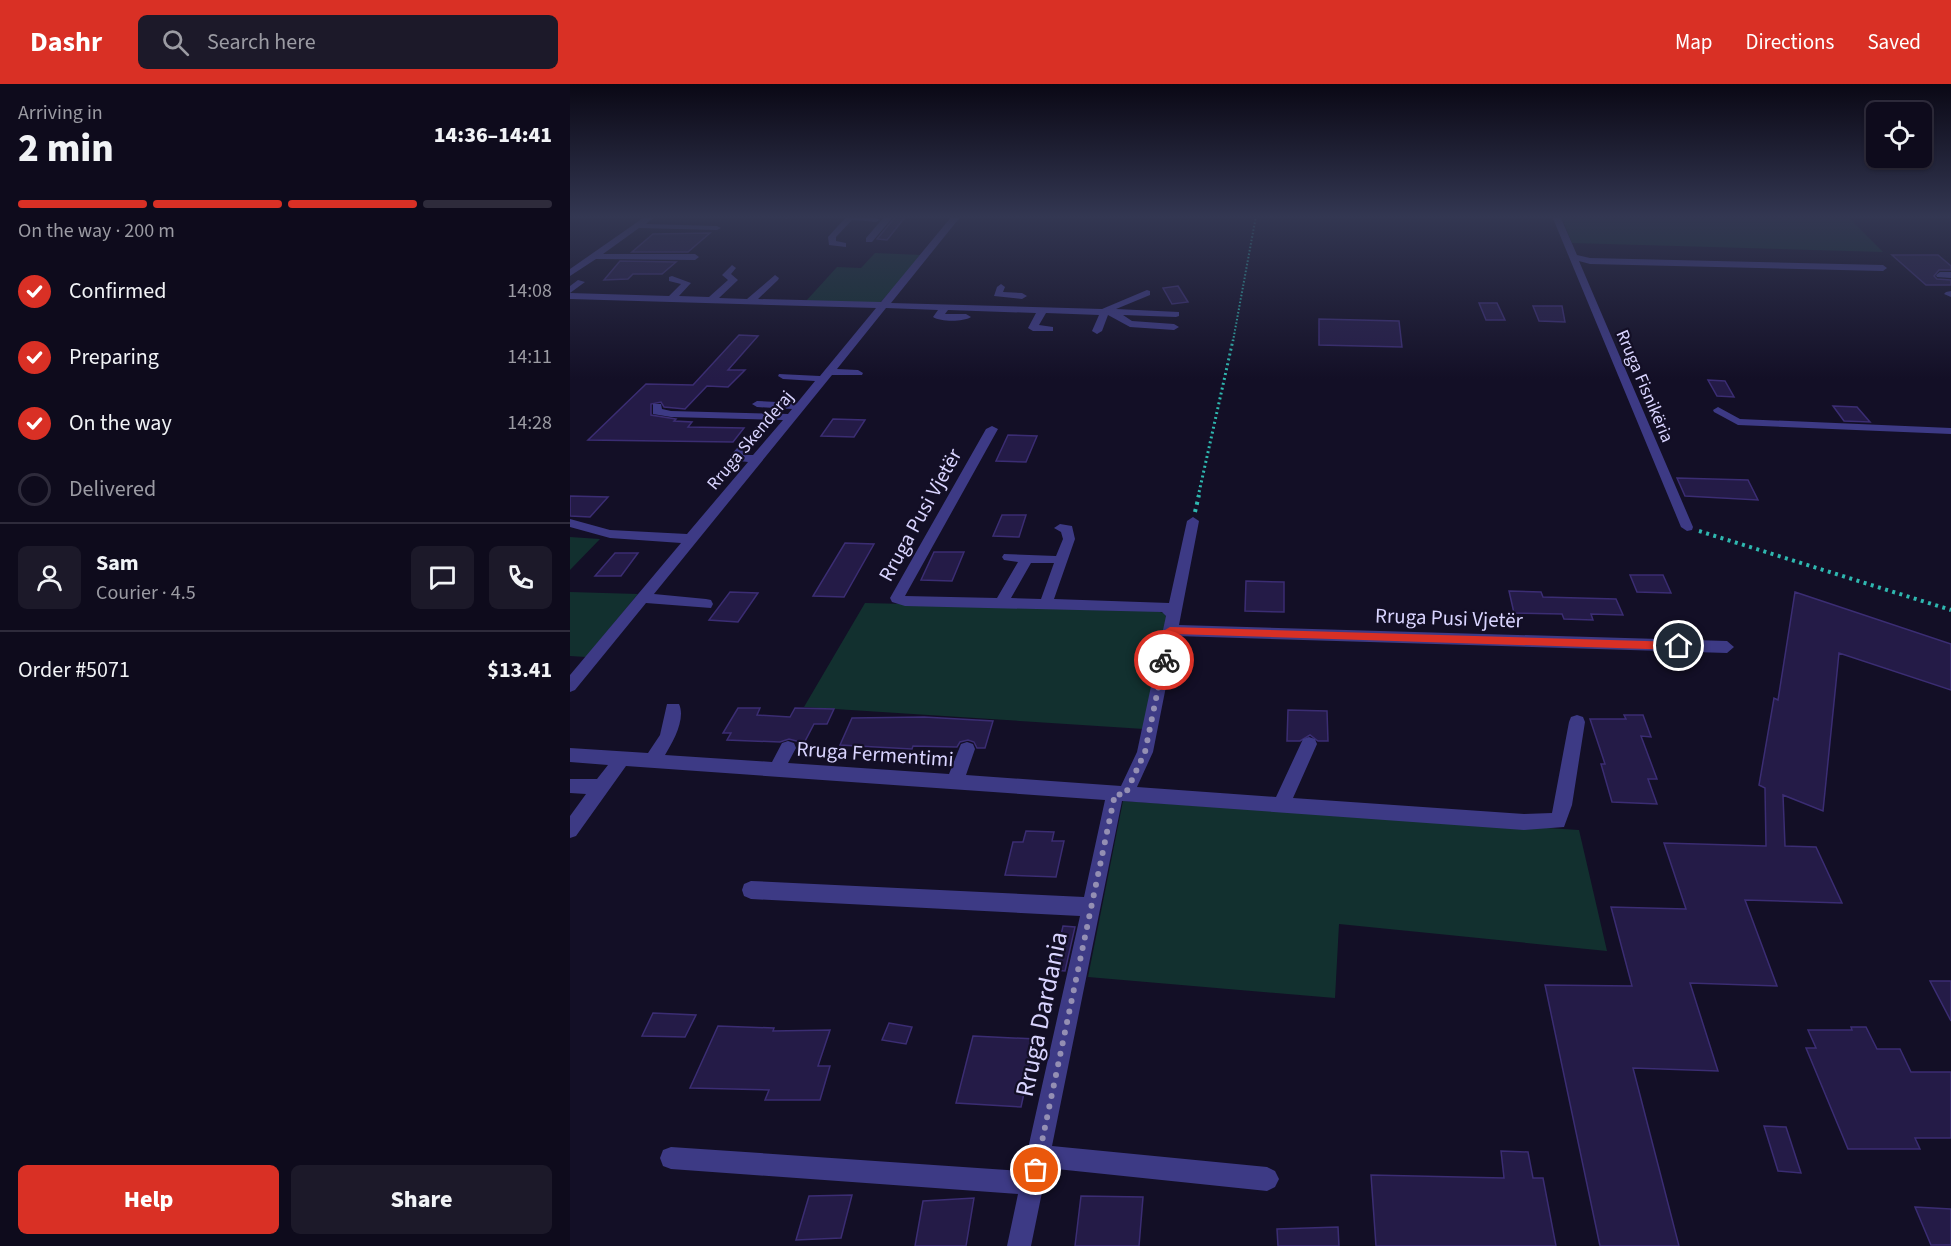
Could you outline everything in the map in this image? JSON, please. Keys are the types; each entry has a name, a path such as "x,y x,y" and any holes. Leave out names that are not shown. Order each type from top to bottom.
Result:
{"street":[{"path":"711,300 735,280 726,275 730,270"},
{"name":"Rruga Skenderaj","path":"570,686 758,459 795,409 827,375 913,270"},
{"name":"Rruga Fisnikëria","path":"1578,270 1687,527"},
{"path":"1940,275 1951,275"},
{"path":"750,301 775,278"},
{"path":"671,299 687,283 672,279"},
{"path":"570,290 581,282"},
{"path":"586,297 606,284"},
{"path":"1001,287 998,294 1022,296"},
{"path":"1097,331 1107,311 1147,293"},
{"path":"1003,308 1010,295"},
{"path":"570,296 1176,314"},
{"path":"945,307 938,317 975,317"},
{"path":"1043,309 1033,328 1050,329"},
{"path":"1107,311 1130,324 1174,327"},
{"path":"783,376 858,373"},
{"path":"795,409 802,391"},
{"path":"757,405 795,409"},
{"path":"657,406 657,412 671,414 795,409"},
{"path":"1718,410 1738,422 1951,431"},
{"path":"758,459 734,458 764,424"},
{"name":"Rruga Pusi Vjetër","path":"993,429 897,598 905,601 1159,606 1166,607 1172,622 1727,647"},
{"path":"1120,794 1145,752 1193,521"},
{"path":"570,523 610,534 692,539"},
{"path":"1046,603 1070,539 1067,529 1060,528"},
{"path":"1009,557 1051,559"},
{"path":"1000,603 1027,558"},
{"path":"643,598 706,604"},
{"path":"652,760 668,737 673,709"},
{"name":"Rruga Fermentimi","path":"570,755 1524,822 1558,821 1563,805 1577,722"},
{"path":"1281,805 1309,744"},
{"path":"776,770 788,748"},
{"path":"955,782 967,749"},
{"path":"570,830 622,758"},
{"path":"570,786 601,787"},
{"name":"Rruga Dardania","path":"1019,1246 1091,907 1120,794"},
{"path":"751,890 1091,907"},
{"path":"1039,1156 1267,1179"},
{"path":"671,1158 1033,1183"}],"path":[{"path":"1193,521 1218,404 1231,359 1245,270"},
{"path":"1687,527 1951,610"}],"green space":[{"path":"834,270 909,270 879,304 806,301"},
{"path":"570,537 600,539 570,570"},
{"path":"570,592 638,594 586,657 570,656"},
{"path":"865,603 1152,610 1164,613 1167,618 1144,729 804,707"},
{"path":"1123,801 1579,830 1607,951 1339,924 1335,998 1088,977"}],"building":[{"path":"612,270 666,270 662,274 633,274 628,279 604,280"},
{"path":"1909,270 1939,270 1934,276 1937,279 1951,280 1951,285 1926,285"},
{"path":"1178,286 1188,302 1172,304 1163,288"},
{"path":"1479,303 1497,303 1505,320 1486,320"},
{"path":"1533,306 1562,306 1565,322 1539,321"},
{"path":"1319,319 1399,321 1402,347 1319,345"},
{"path":"739,335 758,336 728,370 745,370 728,387 707,386 685,409 664,407 661,402 651,404 651,415 676,419 674,421 692,422 688,427 744,428 733,442 588,440 646,384 693,385"},
{"path":"1708,380 1725,381 1734,397 1717,396"},
{"path":"1833,406 1857,407 1870,422 1844,421"},
{"path":"833,419 865,420 854,437 821,436"},
{"path":"1008,435 1037,436 1026,462 996,461"},
{"path":"1677,478 1748,480 1758,500 1685,496"},
{"path":"570,496 608,497 590,517 570,516"},
{"path":"1002,515 1026,515 1019,537 993,536"},
{"path":"845,543 874,544 844,597 813,596"},
{"path":"934,552 964,552 952,581 921,580"},
{"path":"615,553 638,553 621,576 595,576"},
{"path":"1630,575 1663,575 1671,593 1637,592"},
{"path":"1246,581 1284,582 1284,612 1245,611"},
{"path":"1509,591 1541,592 1543,597 1616,599 1623,615 1591,614 1593,620 1564,619 1562,614 1514,613"},
{"path":"730,592 758,593 738,622 709,620"},
{"path":"1795,592 1951,644 1951,690 1839,653 1823,811 1783,795 1785,846 1816,847 1842,903 1745,900 1777,986 1690,983 1718,1071 1633,1068 1679,1246 1600,1246 1545,985 1632,986 1611,907 1686,909 1664,843 1766,846 1765,788 1759,785 1774,698 1778,700"},
{"path":"738,708 760,708 757,715 790,717 795,708 834,709 827,724 814,724 804,743 789,739 780,742 727,740 731,733 723,733"},
{"path":"1288,710 1327,711 1328,741 1318,741 1310,735 1300,741 1287,741"},
{"path":"1624,715 1643,715 1651,737 1641,736 1657,779 1648,779 1657,804 1612,802 1601,764 1605,764 1590,719 1626,719"},
{"path":"924,717 993,721 985,748 977,748 974,742 968,740 960,742 957,747 913,746 912,749 840,745 852,718"},
{"path":"1026,831 1054,832 1052,841 1064,841 1056,877 1005,875 1013,842 1023,842"},
{"path":"1063,926 1075,927 1065,971 1053,970"},
{"path":"1930,981 1951,981 1951,1021"},
{"path":"653,1013 696,1015 685,1037 642,1036"},
{"path":"889,1023 912,1027 906,1044 882,1040"},
{"path":"718,1026 774,1028 773,1031 830,1030 818,1066 830,1066 820,1100 765,1100 769,1090 690,1088"},
{"path":"1851,1027 1866,1027 1877,1049 1900,1049 1911,1072 1951,1072 1951,1138 1915,1138 1920,1149 1848,1149 1806,1048 1816,1048 1808,1030 1852,1030"},
{"path":"973,1036 1036,1039 1021,1107 956,1103"},
{"path":"1764,1126 1786,1127 1801,1173 1778,1171"},
{"path":"1501,1151 1528,1152 1533,1178 1543,1178 1556,1246 1376,1246 1371,1175 1504,1178"},
{"path":"852,1195 841,1238 796,1240 809,1196"},
{"path":"1081,1196 1143,1197 1139,1246 1075,1246"},
{"path":"974,1198 966,1246 915,1246 923,1201"},
{"path":"1915,1207 1951,1209 1951,1245 1931,1245"},
{"path":"1338,1227 1339,1246 1278,1246 1277,1229"}],"way so far":[{"path":"1036,1170 1115,794 1125,795 1139,770 1145,752 1164,660"}],"route":[{"path":"1164,660 1170,630 1679,646"}]}
